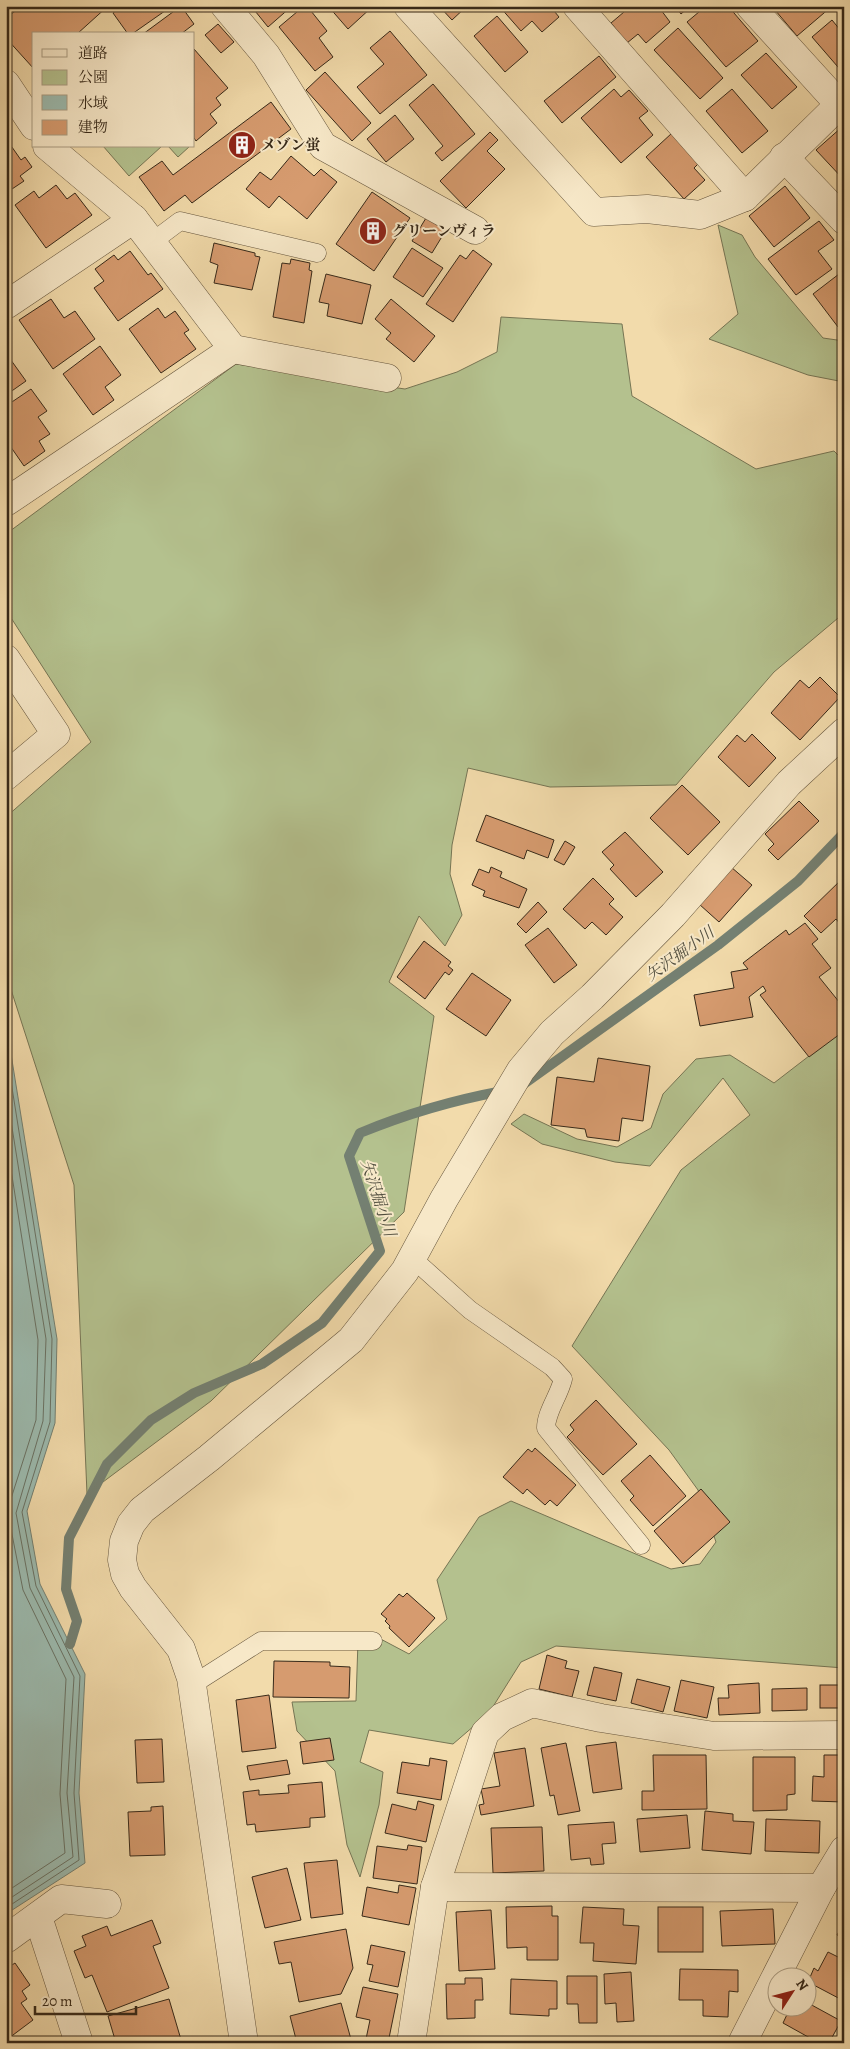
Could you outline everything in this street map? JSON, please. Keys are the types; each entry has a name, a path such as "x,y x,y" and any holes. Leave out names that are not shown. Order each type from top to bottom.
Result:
{"street":[{"path":"225,6 266,55 323,146 475,230"},
{"path":"408,6 594,212 647,209 700,215 745,197 841,102 750,6"},
{"path":"577,6 745,197"},
{"path":"9,96 32,124"},
{"path":"49,148 134,219 232,348 387,378"},
{"path":"784,157 844,220"},
{"path":"6,305 134,219"},
{"path":"6,502 232,348"},
{"path":"6,659 56,734 6,776"},
{"path":"244,2043 192,1685 180,1648 133,1588 125,1574 122,1560 124,1542 131,1524 142,1510 209,1458 351,1340 405,1271 444,1199 521,1070 552,1033 592,998 673,914 789,784 844,732"},
{"path":"411,2043 435,1887 485,1734 502,1717 532,1703 601,1718 714,1736 844,1735"},
{"path":"742,2043 821,1888 844,1850"},
{"path":"435,1887 821,1888"},
{"path":"6,1939 61,1898 107,1904"},
{"path":"38,1916 79,2043"}],"lane":[{"path":"152,242 180,221 317,252"},
{"path":"412,1258 470,1310 552,1367 563,1379 560,1392 546,1420 546,1428 641,1545"},
{"path":"192,1685 261,1641 373,1641"}],"green space":[{"path":"105,148 160,148 129,176"},
{"path":"170,148 188,148 178,157"},
{"path":"718,225 742,235 755,257 823,338 844,341 844,382 808,375 709,339 738,314"},
{"path":"501,317 622,324 632,396 756,469 834,451 844,461 844,613 774,672 676,785 550,787 468,768 452,845 450,874 462,915 445,946 419,916 389,982 434,1016 404,1212 211,1401 87,1494 74,1185 6,974 6,817 91,742 6,610 6,534 236,364 405,389 457,372 497,352"},
{"path":"844,1029 844,1668 556,1646 521,1662 489,1713 453,1744 369,1730 360,1762 383,1772 379,1805 360,1877 347,1845 335,1771 297,1731 292,1702 356,1701 358,1641 375,1636 409,1654 447,1619 437,1580 479,1517 511,1501 671,1569 700,1564 716,1542 698,1490 669,1450 572,1346 681,1170 750,1115 723,1078 650,1166 615,1162 542,1144 511,1124 524,1114 577,1139 617,1147 651,1128 663,1094 696,1059 730,1055 774,1083"}],"water":[{"path":"6,1023 57,1339 55,1423 27,1511 40,1584 85,1674 79,1793 85,1863 6,1914"}],"building":[{"path":"21,6 108,6 79,32 32,32 32,67 6,38 6,19"},
{"path":"122,6 172,6 135,32 127,32 113,13"},
{"path":"181,6 194,24 184,32 146,32"},
{"path":"251,6 292,6 268,27"},
{"path":"304,6 307,6 327,31 319,38 333,57 315,71 279,27"},
{"path":"328,6 371,6 372,7 348,29"},
{"path":"439,6 467,6 452,20"},
{"path":"499,6 550,6 559,17 542,32 532,21 521,31"},
{"path":"631,6 658,6 670,22 646,43 638,34 627,43 611,23"},
{"path":"675,6 690,6 681,14"},
{"path":"706,6 728,6 758,41 726,67 687,22"},
{"path":"780,6 831,7 797,36 775,10"},
{"path":"497,16 528,52 505,72 474,36"},
{"path":"832,20 841,31 844,29 844,74 812,37"},
{"path":"218,24 234,42 221,53 205,35"},
{"path":"678,28 723,78 700,99 654,50"},
{"path":"390,31 427,75 380,114 357,87 384,64 370,48"},
{"path":"195,50 228,88 216,98 221,105 210,114 217,123 196,141"},
{"path":"766,53 797,87 772,109 741,75"},
{"path":"599,56 616,77 562,123 544,101"},
{"path":"325,72 371,123 352,141 306,90"},
{"path":"433,84 475,134 442,161 435,153 443,146 409,105"},
{"path":"614,89 621,97 629,90 648,111 639,118 653,135 621,163 581,118"},
{"path":"732,89 768,131 742,153 706,111"},
{"name":"メゾン蛍","path":"271,102 291,129 192,203 185,195 164,211 139,177 162,161 173,175"},
{"path":"395,115 414,139 386,162 367,139"},
{"path":"842,127 844,129 844,180 816,150"},
{"path":"490,132 498,140 487,151 505,169 466,208 440,181"},
{"path":"672,133 699,163 694,168 705,180 684,199 646,157"},
{"path":"7,140 21,160 25,157 32,167 20,176 24,181 6,193"},
{"path":"291,156 314,176 321,169 337,182 307,219 279,196 269,208 246,189 260,172 271,180"},
{"path":"56,185 67,199 75,193 92,215 46,248 15,205 34,191 39,198"},
{"path":"785,186 810,218 774,247 749,216"},
{"name":"グリーンヴィラ","path":"372,192 410,218 374,271 336,244"},
{"path":"426,218 446,230 432,253 412,241"},
{"path":"819,221 834,240 818,251 832,269 796,295 768,259"},
{"path":"214,243 255,253 255,256 260,257 252,290 214,283 218,265 210,262"},
{"path":"412,248 443,268 423,297 393,277"},
{"path":"473,250 492,264 453,322 426,304 460,255 466,259"},
{"path":"130,251 148,275 151,273 163,289 118,321 94,288 104,281 95,269 114,255 118,260"},
{"path":"291,259 310,263 309,270 312,271 304,323 273,317 282,263 290,264"},
{"path":"326,274 371,285 362,324 327,316 329,304 319,302"},
{"path":"839,274 844,279 844,323 838,327 813,294"},
{"path":"51,299 64,318 75,311 95,339 53,369 19,320"},
{"path":"391,299 435,336 414,362 386,339 391,333 375,319"},
{"path":"158,308 165,318 175,311 189,330 184,333 196,349 161,373 129,329"},
{"path":"100,346 121,375 105,387 114,400 93,415 63,374"},
{"path":"8,356 26,381 6,395 6,358"},
{"path":"31,389 47,411 38,417 50,434 39,441 45,451 24,466 6,440 6,426 8,425 6,422 6,406"},
{"path":"820,677 840,697 800,740 771,713 800,680 809,688"},
{"path":"752,734 776,758 749,787 718,757 737,735 745,742"},
{"path":"682,785 720,822 688,855 650,818"},
{"path":"799,801 819,821 778,860 768,850 774,844 765,834"},
{"path":"486,815 554,840 548,858 527,850 524,859 476,841"},
{"path":"625,832 663,872 636,897 610,869 614,865 602,852"},
{"path":"565,841 575,847 564,865 554,860"},
{"path":"491,867 502,872 500,877 527,889 519,908 483,896 485,891 472,885 479,869 489,873"},
{"path":"731,867 752,885 719,922 699,904"},
{"path":"844,877 844,922 841,925 836,919 821,933 804,916"},
{"path":"593,878 614,899 609,904 623,917 606,935 592,922 585,929 563,909"},
{"path":"538,902 547,912 526,933 517,924"},
{"path":"805,923 818,939 812,944 831,968 819,977 844,1008 844,1031 809,1057 760,995 766,991 763,986 749,997 753,1017 700,1026 694,995 734,988 731,972 748,969 743,963 786,930 789,935"},
{"path":"548,928 577,965 554,983 525,945"},
{"path":"424,941 451,962 448,966 453,970 449,975 445,972 425,999 397,977"},
{"path":"472,973 511,1000 486,1036 446,1009"},
{"path":"598,1058 650,1066 643,1121 622,1118 619,1141 587,1137 585,1129 551,1125 557,1077 594,1082"},
{"path":"596,1400 637,1444 603,1475 567,1437 574,1430 570,1425"},
{"path":"535,1448 576,1485 557,1506 550,1500 545,1505 527,1489 523,1494 503,1477 528,1449 532,1452"},
{"path":"650,1455 686,1496 653,1526 630,1500 634,1496 621,1481"},
{"path":"701,1489 730,1522 683,1564 654,1531"},
{"path":"407,1593 435,1618 409,1647 389,1628 390,1626 385,1621 387,1619 381,1614 399,1594 403,1597"},
{"path":"547,1655 567,1661 565,1668 579,1671 572,1697 539,1689"},
{"path":"274,1661 330,1662 330,1666 350,1667 349,1698 273,1697"},
{"path":"594,1667 622,1673 616,1701 587,1695"},
{"path":"637,1679 670,1687 663,1712 631,1703"},
{"path":"681,1680 714,1687 707,1718 674,1711"},
{"path":"759,1683 760,1713 719,1715 718,1698 729,1698 728,1685"},
{"path":"820,1685 844,1685 844,1708 820,1708"},
{"path":"807,1688 807,1710 772,1711 772,1689"},
{"path":"269,1695 276,1748 242,1752 236,1700"},
{"path":"330,1738 334,1760 303,1764 300,1742"},
{"path":"162,1739 164,1782 137,1783 135,1740"},
{"path":"616,1742 622,1789 593,1793 586,1746"},
{"path":"566,1743 580,1811 558,1815 554,1795 550,1796 541,1748"},
{"path":"525,1748 534,1806 481,1815 479,1805 484,1804 481,1789 500,1786 494,1753"},
{"path":"653,1755 706,1755 707,1809 642,1810 642,1791 654,1791"},
{"path":"824,1755 844,1755 844,1802 812,1801 813,1776 824,1777"},
{"path":"753,1757 795,1757 795,1794 787,1795 787,1810 753,1811"},
{"path":"430,1758 447,1761 441,1800 397,1793 402,1762 429,1766"},
{"path":"287,1760 290,1774 250,1780 247,1766"},
{"path":"322,1782 325,1817 310,1818 310,1827 256,1832 255,1824 247,1825 243,1792 259,1790 259,1795 289,1793 288,1785"},
{"path":"418,1801 434,1805 426,1842 385,1833 392,1804 416,1810"},
{"path":"163,1806 165,1855 130,1856 128,1812 151,1811 151,1807"},
{"path":"705,1811 733,1814 733,1821 754,1822 751,1854 702,1850"},
{"path":"687,1815 690,1848 640,1852 637,1819"},
{"path":"766,1819 820,1821 819,1853 765,1851"},
{"path":"614,1822 616,1843 602,1844 604,1864 591,1865 590,1858 571,1860 568,1825"},
{"path":"542,1827 544,1871 493,1873 491,1828"},
{"path":"408,1845 422,1847 417,1884 373,1878 377,1846 407,1850"},
{"path":"337,1860 343,1914 311,1918 304,1863"},
{"path":"287,1868 301,1920 265,1928 252,1877"},
{"path":"399,1885 416,1888 409,1925 362,1916 367,1887 398,1893"},
{"path":"552,1906 552,1916 558,1916 558,1960 527,1960 527,1947 507,1948 506,1907"},
{"path":"583,1907 624,1909 623,1925 639,1926 636,1964 593,1961 594,1943 580,1943"},
{"path":"658,1907 703,1907 703,1952 658,1952"},
{"path":"773,1909 775,1944 722,1946 720,1911"},
{"path":"491,1910 495,1969 459,1971 456,1912"},
{"path":"152,1920 161,1943 153,1946 169,1988 107,2012 92,1975 85,1978 74,1951 86,1946 82,1936 107,1926 111,1936"},
{"path":"844,1923 844,1939 837,1935"},
{"path":"346,1929 353,1968 341,1994 299,2002 291,1962 279,1964 274,1942"},
{"path":"371,1945 405,1952 398,1987 369,1981 373,1965 367,1964"},
{"path":"828,1952 844,1960 844,2001 818,1987 818,1971"},
{"path":"15,1963 30,1985 22,1991 27,1999 21,2003 33,2020 9,2038 6,2034 6,1969"},
{"path":"680,1969 738,1970 738,1992 729,1991 728,2017 703,2016 703,2000 679,2000"},
{"path":"631,1972 634,2021 617,2022 616,2003 605,2004 604,1974"},
{"path":"567,1976 597,1976 597,2023 579,2023 578,2004 567,2004"},
{"path":"465,1978 482,1978 483,2000 475,2000 475,2018 447,2019 446,1984 465,1984"},
{"path":"511,1979 557,1981 557,2009 549,2009 549,2016 510,2014"},
{"path":"363,1987 398,1994 388,2043 366,2039 370,2020 356,2017"},
{"path":"169,1999 182,2043 116,2043 108,2016"},
{"path":"341,2003 352,2043 322,2043 322,2039 308,2043 297,2043 290,2016"},
{"path":"818,2008 841,2021 829,2043 819,2043 783,2023 786,2016 818,2016"}],"waterway":[{"name":"矢沢掘小川","path":"521,1086 718,945 798,881 844,833"},
{"name":"矢沢掘小川","path":"70,1644 77,1621 66,1589 69,1538 107,1464 151,1420 194,1393 262,1364 322,1323 380,1251 349,1156 360,1133 430,1108 503,1091"}],"place":[{"name":"メゾン蛍","path":"242,145"},
{"name":"グリーンヴィラ","path":"373,231"}]}
